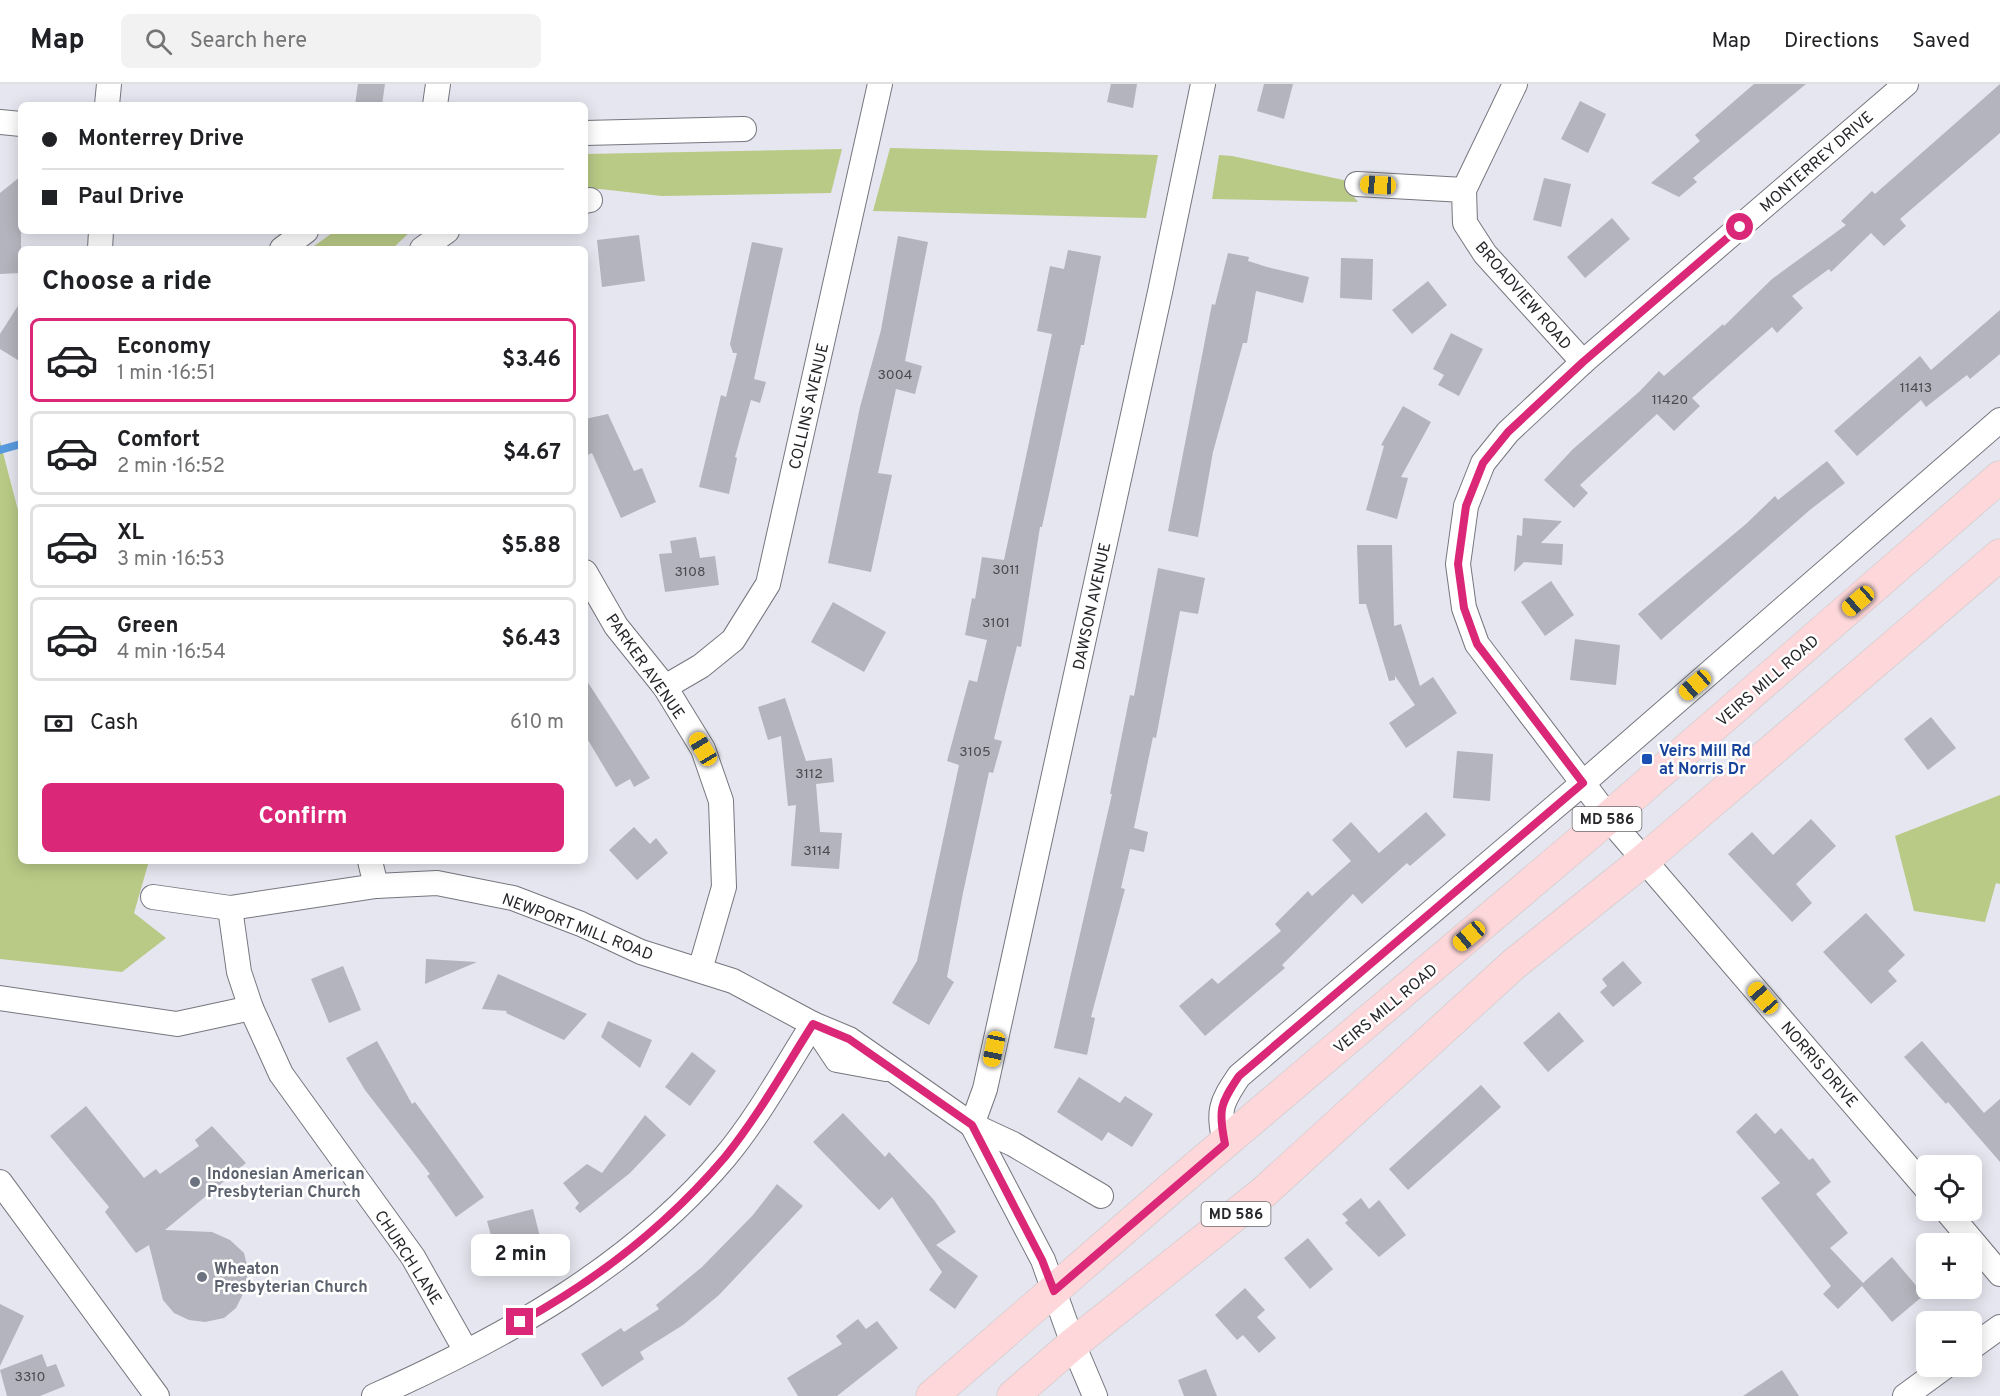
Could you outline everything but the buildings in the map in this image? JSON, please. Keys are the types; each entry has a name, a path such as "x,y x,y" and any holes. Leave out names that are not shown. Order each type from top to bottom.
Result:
{"main road":[{"name":"VEIRS MILL ROAD","path":"932,1396 1225,1144 1615,825 2000,477"},
{"name":"MD 586","path":"1013,1396 1072,1344 1264,1192 1514,964 1644,860 2000,555"}],"street":[{"path":"106,102 109,84"},
{"path":"435,102 438,84"},
{"name":"COLLINS AVENUE","path":"665,687 701,666 732,640 768,584 879,84"},
{"name":"DAWSON AVENUE","path":"972,1125 988,1078 1160,292 1203,84"},
{"path":"1357,184 1464,190 1515,84"},
{"name":"MONTERREY DRIVE","path":"1615,825 1477,644 1464,608 1458,564 1466,506 1483,463 1508,432 1583,362 1906,84"},
{"path":"0,122 18,124"},
{"path":"588,133 744,129"},
{"name":"BROADVIEW ROAD","path":"1464,190 1465,223 1485,254 1583,362"},
{"path":"286,246 302,234"},
{"path":"426,246 444,234"},
{"path":"1225,1144 1219,1117 1222,1101 1239,1076 1583,783 2000,420"},
{"name":"PARKER AVENUE","path":"588,577 616,626 665,687 703,749 721,801 724,887 700,970"},
{"name":"NORRIS DRIVE","path":"1615,825 1916,1176"},
{"path":"371,864 376,886"},
{"name":"NEWPORT MILL ROAD","path":"153,897 230,908 376,886 437,883 513,898 581,924 641,952 733,981 813,1024 849,1039 972,1125 1013,1144 1101,1196"},
{"name":"CHURCH LANE","path":"230,908 239,972 250,1008 281,1074 413,1257 466,1351"},
{"path":"0,998 177,1024 250,1008"},
{"path":"374,1396 466,1351 556,1302 611,1264 663,1221 725,1156 779,1079 813,1024"},
{"name":"NEWPORT MILL ROAD","path":"972,1125 1042,1260 1072,1344 1095,1396"},
{"path":"0,1182 157,1396"},
{"path":"1955,1221 2000,1274"},
{"path":"1982,1340 2000,1328"},
{"path":"1905,1396 1931,1377"}],"green space":[{"path":"890,148 1158,155 1146,218 873,211"},
{"path":"842,149 831,193 662,196 588,190 588,154"},
{"path":"1219,155 1348,181 1347,188 1358,202 1212,199"},
{"path":"331,234 408,234 395,246 314,246"},
{"path":"0,441 18,510 18,864 148,864 134,913 166,938 122,972 0,959"},
{"path":"2000,795 2000,884 1996,883 1985,922 1914,911 1895,836"}],"waterway":[{"path":"0,450 18,445"}],"place":[{"name":"Veirs Mill Rd at Norris Dr","path":"1647,759"},
{"name":"Indonesian American Presbyterian Church","path":"195,1182"},
{"name":"Wheaton Presbyterian Church","path":"202,1277"}],"route":[{"path":"520,1322 556,1302 593,1277 663,1221 725,1156 779,1079 813,1024 849,1039 972,1125 1042,1260 1054,1291 1225,1144 1219,1117 1222,1101 1239,1076 1583,783 1477,644 1464,608 1458,564 1466,506 1483,463 1508,432 1583,362 1740,227"}]}
